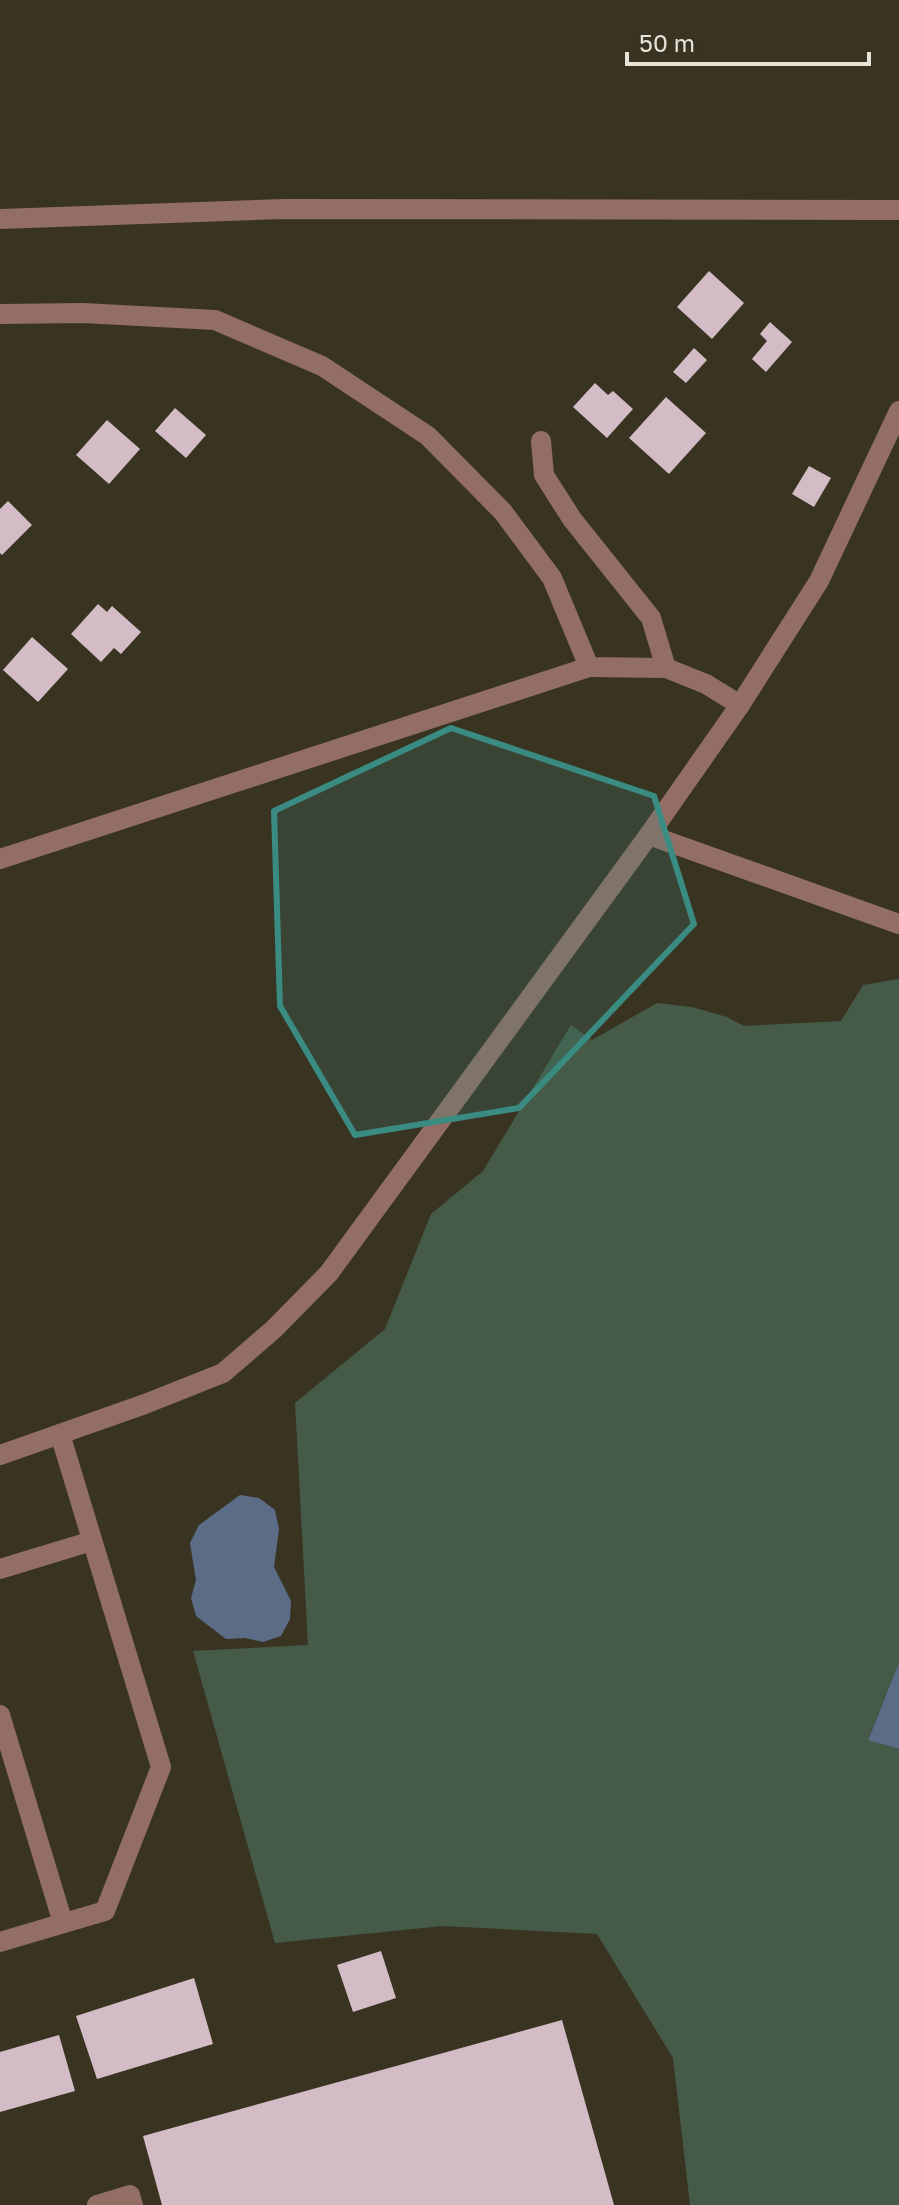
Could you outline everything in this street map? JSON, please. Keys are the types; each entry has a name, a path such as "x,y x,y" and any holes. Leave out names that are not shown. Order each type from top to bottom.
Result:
{"street":[{"path":"0,219 284,209 899,210"},
{"path":"0,314 83,313 215,320 322,366 428,436 503,512 552,578 589,667"},
{"path":"0,1455 223,1373 274,1329 329,1273 649,835 740,705 819,581 899,411"},
{"path":"541,441 544,475 572,519 651,618 666,668"},
{"path":"0,859 589,667 666,668 706,684 740,705"},
{"path":"649,835 899,924"},
{"path":"0,1942 105,1911 161,1767 60,1434"},
{"path":"0,1569 92,1541"},
{"path":"0,1715 63,1923"},
{"path":"97,2205 130,2195 133,2205"}],"highlighted area":[{"path":"451,728 654,796 694,924 519,1108 355,1135 280,1006 274,811"}],"green space":[{"path":"899,979 899,1662 868,1739 899,1749 899,2205 690,2205 673,2058 597,1934 443,1926 275,1943 193,1651 308,1645 295,1403 385,1329 431,1214 483,1171 571,1025 592,1040 657,1003 692,1007 727,1017 744,1026 841,1021 863,985"}],"water":[{"path":"240,1495 259,1498 275,1510 279,1529 274,1567 291,1601 290,1619 281,1636 263,1642 245,1638 226,1639 196,1616 191,1598 196,1580 190,1543 199,1525"},
{"path":"899,1662 899,1749 868,1740"}],"building":[{"path":"709,271 744,303 712,339 677,307"},
{"path":"770,322 792,342 766,372 752,359 767,341 760,334"},
{"path":"694,348 707,360 686,383 673,372"},
{"path":"595,383 608,395 613,391 633,409 607,438 573,407"},
{"path":"666,397 706,433 669,474 629,438"},
{"path":"175,408 206,435 186,458 155,431"},
{"path":"107,420 140,449 109,484 76,455"},
{"path":"809,466 831,478 814,507 792,494"},
{"path":"8,501 32,525 2,555 0,509"},
{"path":"98,604 107,612 112,606 141,632 121,654 114,648 101,662 71,634"},
{"path":"32,637 68,669 38,702 3,670"},
{"path":"381,1951 396,1998 353,2012 337,1965"},
{"path":"194,1978 213,2044 97,2079 76,2016"},
{"path":"562,2020 614,2205 162,2205 143,2136"},
{"path":"59,2035 75,2091 0,2112 0,2052"}]}
